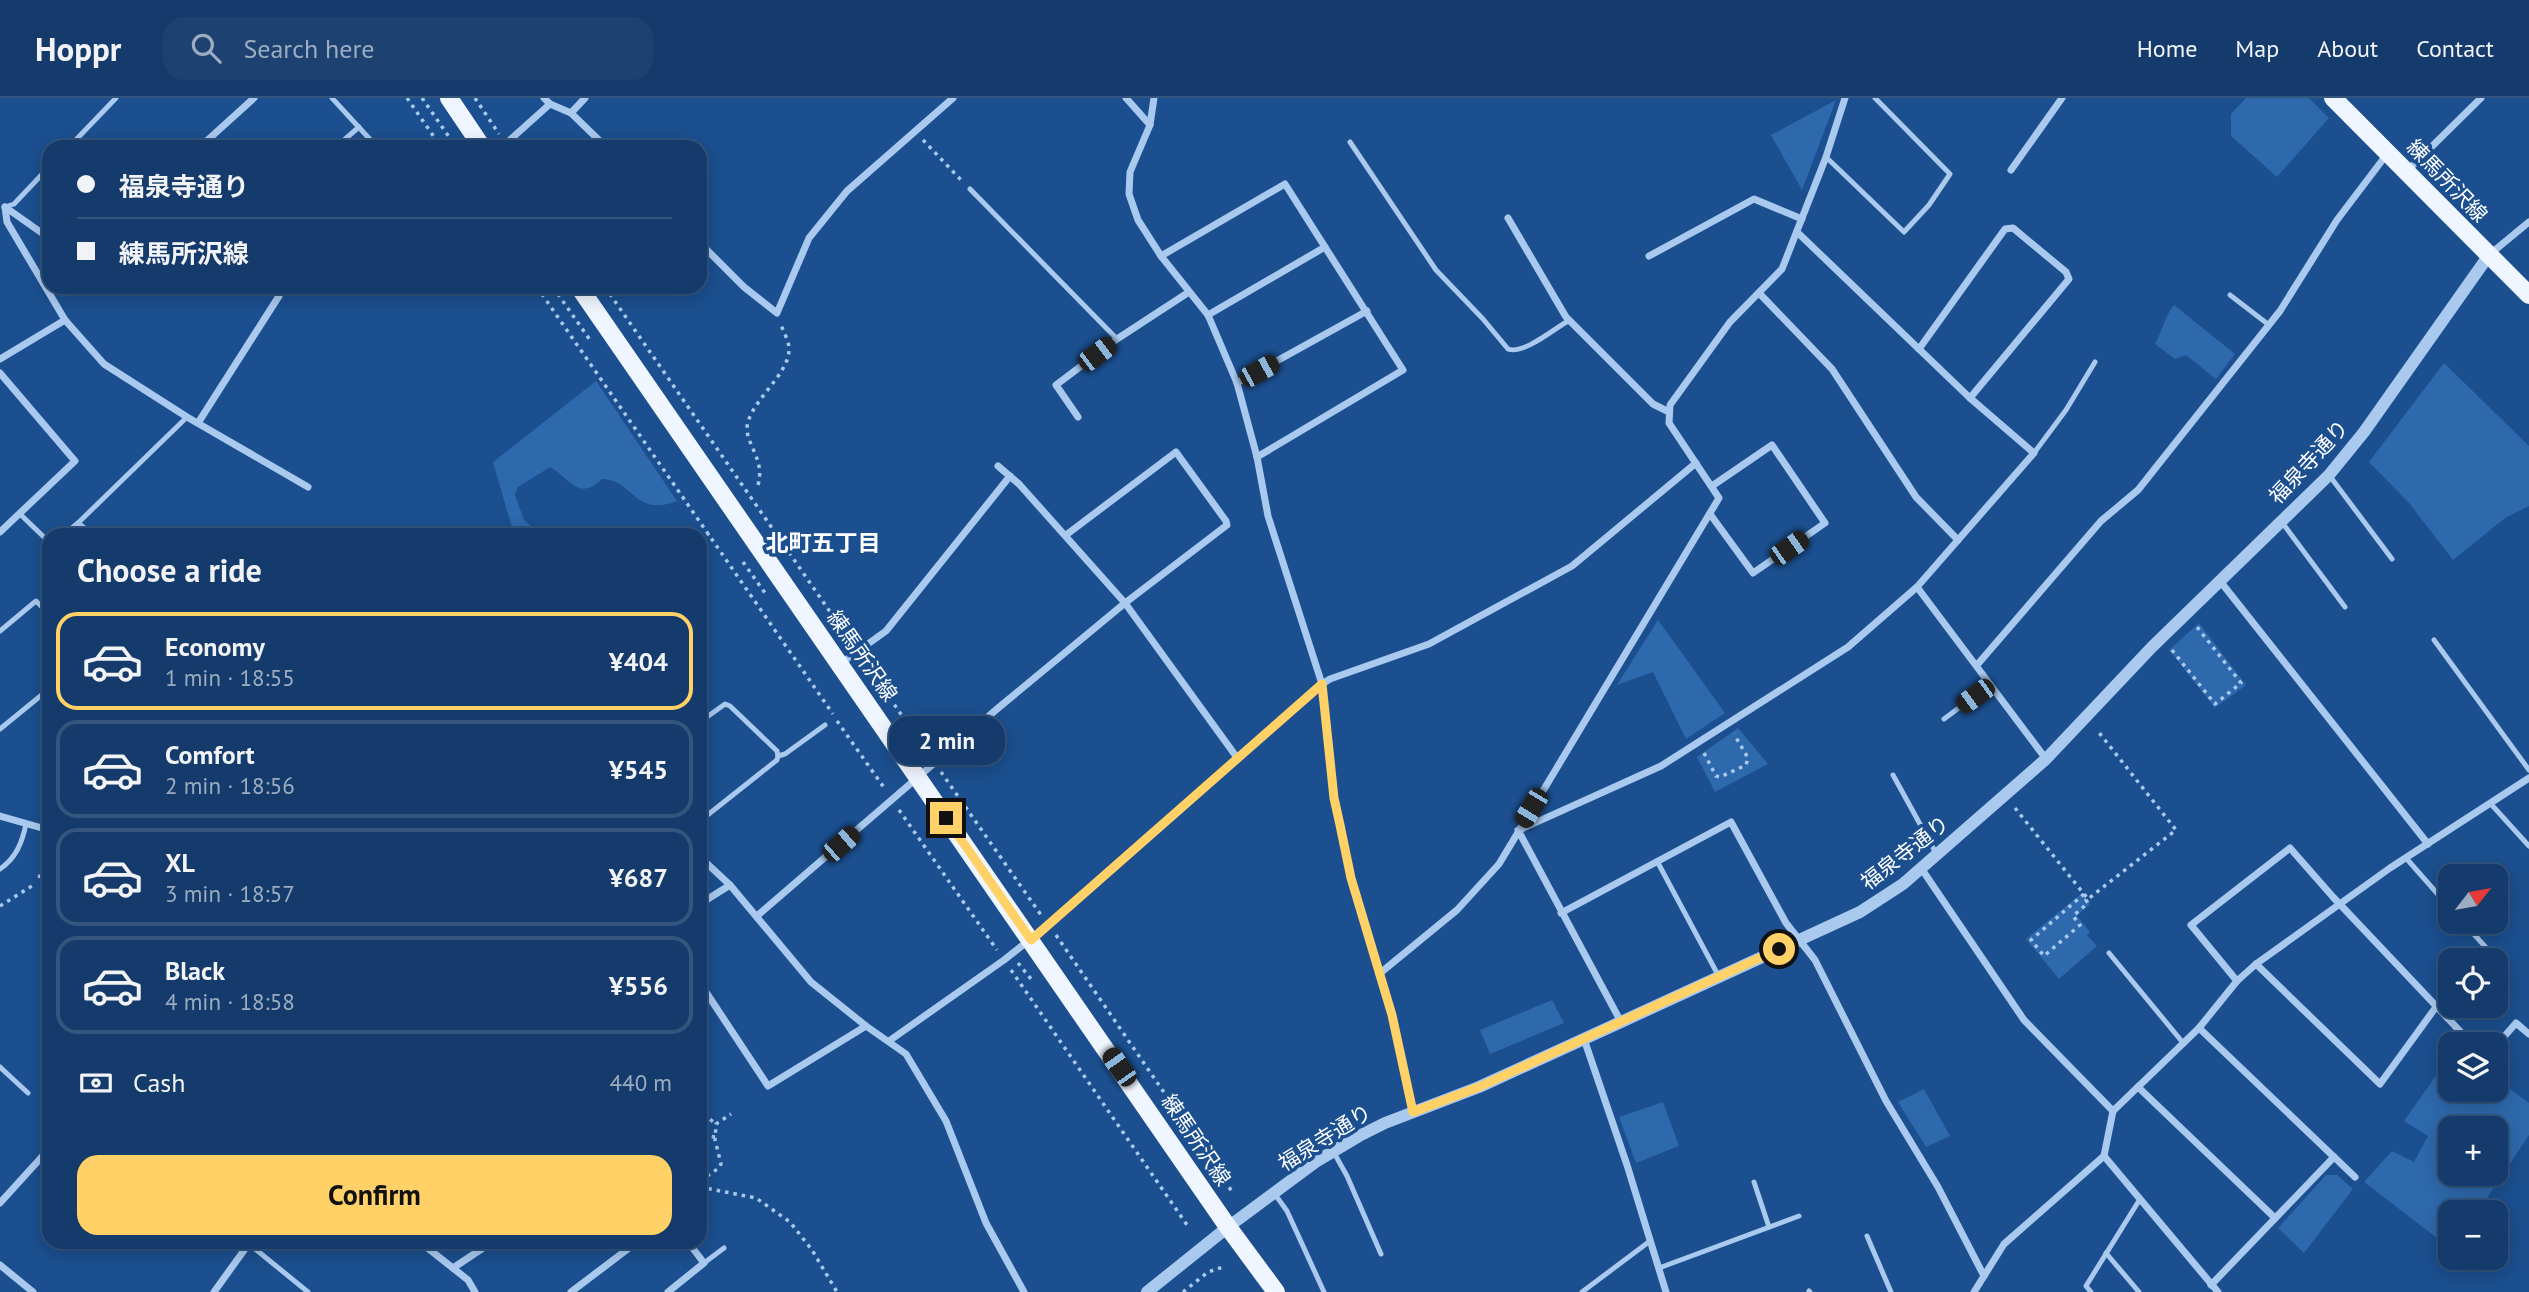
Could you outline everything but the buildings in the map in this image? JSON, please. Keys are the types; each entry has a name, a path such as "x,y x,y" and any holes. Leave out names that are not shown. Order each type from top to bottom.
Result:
{"main road":[{"path":"449,98 477,140"},
{"name":"練馬所沢線","path":"2338,100 2529,295"},
{"name":"練馬所沢線","path":"584,294 1228,1227 1276,1292"}],"street":[{"path":"208,140 254,98"},
{"path":"571,113 585,98"},
{"path":"707,250 744,287 778,313 809,239 847,191 953,98"},
{"path":"1126,98 1150,125"},
{"path":"1154,98 1150,125 1130,172 1129,194 1138,220 1161,256 1209,315 1237,383 1257,457 1268,516 1322,684 1334,798 1351,878 1392,1015 1413,1112"},
{"path":"1379,974 1457,910 1499,864 1719,498 1669,423 1670,405 1730,322 1782,270 1846,98"},
{"path":"2011,170 2062,98"},
{"path":"2406,171 2480,98"},
{"path":"509,140 547,101 571,113 599,140"},
{"path":"1977,665 2101,521 2138,490 2269,325 2337,220 2388,153"},
{"path":"1161,256 1285,184 1403,370 1257,457"},
{"path":"1649,256 1754,199 1802,219"},
{"path":"3,209 42,234"},
{"path":"3,209 7,222 42,281"},
{"path":"1508,218 1569,321 1653,404 1669,412"},
{"path":"2489,255 2529,222"},
{"path":"1919,349 2005,229 2013,228 2066,272 2069,279 1970,398"},
{"path":"1518,830 1661,766 1848,647 1917,587 2034,453 1970,398 1797,232"},
{"path":"1209,315 1325,247"},
{"name":"福泉寺通り","path":"1147,1292 1274,1193 1333,1151 1372,1129 1479,1087 1860,912 1922,868 2046,759 2220,580 2329,475 2364,432 2489,255"},
{"path":"1078,417 1056,385 1117,339 1189,292"},
{"path":"1759,293 1832,369 1916,497 1958,540"},
{"path":"50,294 65,320 104,363 187,417 308,488"},
{"path":"198,423 279,296"},
{"path":"1237,383 1367,311"},
{"path":"0,359 65,320"},
{"path":"0,373 75,461 0,532"},
{"path":"1710,513 1753,573 1825,523 1772,445 1712,486"},
{"path":"757,916 997,709 1125,603 1227,526 1176,452 1066,535"},
{"path":"889,1041 1049,926 1322,684 1429,644 1572,566 1696,463"},
{"path":"999,466 1066,535 1125,603 1238,758"},
{"path":"840,664 886,631 1010,476"},
{"path":"2220,580 2428,844"},
{"path":"1917,587 2046,759"},
{"path":"1973,1292 2004,1244 2104,1156 2113,1111 2199,1028 2237,981 2256,964 2406,858 2529,778"},
{"path":"0,816 42,828"},
{"path":"1561,913 1731,822 1786,923 1815,960 1886,1101 1938,1188 1984,1276"},
{"path":"1518,830 1621,1022"},
{"path":"2237,981 2190,925 2290,848 2461,1032"},
{"path":"707,864 730,884 811,982 906,1054 940,1110 959,1149 986,1223 1024,1292"},
{"path":"1922,868 2024,1020 2113,1111"},
{"path":"707,899 730,884"},
{"path":"2256,964 2380,1084 2437,1007"},
{"path":"707,994 768,1086 866,1026"},
{"path":"2508,1032 2516,1023 2529,1034"},
{"path":"2199,1028 2355,1177"},
{"path":"1584,1039 1667,1292"},
{"path":"2138,1087 2275,1218"},
{"path":"2104,1156 2218,1292"},
{"path":"0,1203 42,1157"},
{"path":"2211,1285 2334,1157"},
{"path":"214,1292 245,1249"},
{"path":"429,1249 468,1280 475,1292"},
{"path":"453,1268 482,1249"},
{"path":"570,1292 628,1249"},
{"path":"668,1292 704,1263 693,1249"},
{"path":"0,1265 33,1292"}],"lane":[{"path":"76,140 116,98"},
{"path":"332,98 371,140"},
{"path":"1826,157 1904,232 1929,205 1950,174 1875,98"},
{"path":"344,140 359,127"},
{"path":"1350,142 1436,270 1508,349 1522,350 1569,321"},
{"path":"3,209 14,204 42,174"},
{"path":"970,189 1117,339"},
{"path":"2230,295 2269,325"},
{"path":"2034,453 2066,410 2095,362"},
{"path":"72,528 187,417"},
{"path":"2329,475 2392,559"},
{"path":"20,514 42,535"},
{"path":"2281,521 2344,607"},
{"path":"78,523 85,528"},
{"path":"0,631 36,601 42,607"},
{"path":"2434,640 2529,769"},
{"path":"1944,719 1991,684"},
{"path":"0,730 42,695"},
{"path":"707,716 720,706 730,706 777,751 778,756 777,760 707,815"},
{"path":"778,756 785,754 825,725"},
{"path":"1894,775 1937,855"},
{"path":"2490,803 2529,846"},
{"path":"0,869 11,861 18,850 26,824"},
{"path":"2406,858 2438,894"},
{"path":"1657,861 1718,976"},
{"path":"2474,934 2486,948"},
{"path":"2109,953 2183,1044"},
{"path":"0,1068 28,1093"},
{"path":"1333,1151 1381,1254"},
{"path":"1754,1182 1769,1227"},
{"path":"1274,1193 1287,1211 1324,1292"},
{"path":"2091,1292 2085,1286 2140,1199"},
{"path":"1659,1268 1799,1216"},
{"path":"1867,1236 1891,1292"},
{"path":"1582,1292 1650,1241"},
{"path":"704,1263 724,1248"},
{"path":"256,1249 308,1292"},
{"path":"2106,1253 2139,1292"}],"path":[{"path":"407,98 436,140"},
{"path":"422,98 451,140"},
{"path":"475,98 501,140"},
{"path":"916,131 970,189"},
{"path":"542,294 706,528"},
{"path":"610,294 1233,1193"},
{"path":"758,485 761,474 758,457 746,427 751,412 785,364 789,353 778,313"},
{"path":"707,530 1187,1225"},
{"path":"2172,649 2215,704 2241,683 2196,625"},
{"path":"2087,717 2176,830 2088,899"},
{"path":"1699,742 1716,776 1720,777 1746,765 1748,758 1728,723"},
{"path":"2005,795 2088,899 2088,903 2073,916 2080,925 2045,956 2031,940 2084,894"},
{"path":"0,906 36,884 42,870"},
{"path":"716,1124 731,1114"},
{"path":"707,1117 716,1124"},
{"path":"707,1176 721,1164 715,1137 716,1124"},
{"path":"707,1134 715,1137"},
{"path":"707,1188 756,1198 790,1222 812,1250 837,1292"},
{"path":"1183,1292 1208,1272 1223,1267"}],"shaded area":[{"path":"2246,98 2309,98 2329,118 2277,177 2231,136 2231,114"},
{"path":"1836,100 1802,190 1771,135"},
{"path":"2174,305 2235,354 2216,379 2186,355 2175,359 2155,344"},
{"path":"2444,363 2529,446 2529,506 2505,518 2453,560 2409,503 2369,462"},
{"path":"596,381 677,501 652,505 643,502 621,485 602,479 594,486 580,488 550,467 518,487 515,495 524,520 533,528 512,528 493,462"},
{"path":"1658,620 1725,713 1686,739 1653,672 1617,685"},
{"path":"2199,623 2246,685 2215,708 2169,650"},
{"path":"1738,728 1768,764 1715,792 1697,757"},
{"path":"2082,893 2090,904 2077,916 2090,932 2087,935 2097,946 2059,979 2026,939"},
{"path":"1552,1000 1564,1023 1490,1054 1480,1030"},
{"path":"2438,1073 2438,1102 2508,1102 2508,1088 2529,1103 2529,1135 2508,1166 2508,1116 2438,1116 2438,1186 2495,1186 2486,1200 2438,1200 2438,1239 2364,1182 2392,1151 2414,1162 2428,1136 2404,1121"},
{"path":"1924,1089 1950,1136 1926,1147 1898,1102"},
{"path":"1663,1102 1679,1146 1636,1163 1619,1117"},
{"path":"2326,1175 2337,1175 2353,1189 2304,1253 2278,1228"}],"district":[{"name":"北町五丁目","path":"823,543"}],"route":[{"path":"946,818 1031,940 1322,684 1334,798 1351,878 1392,1015 1413,1112 1479,1087 1779,949"}]}
